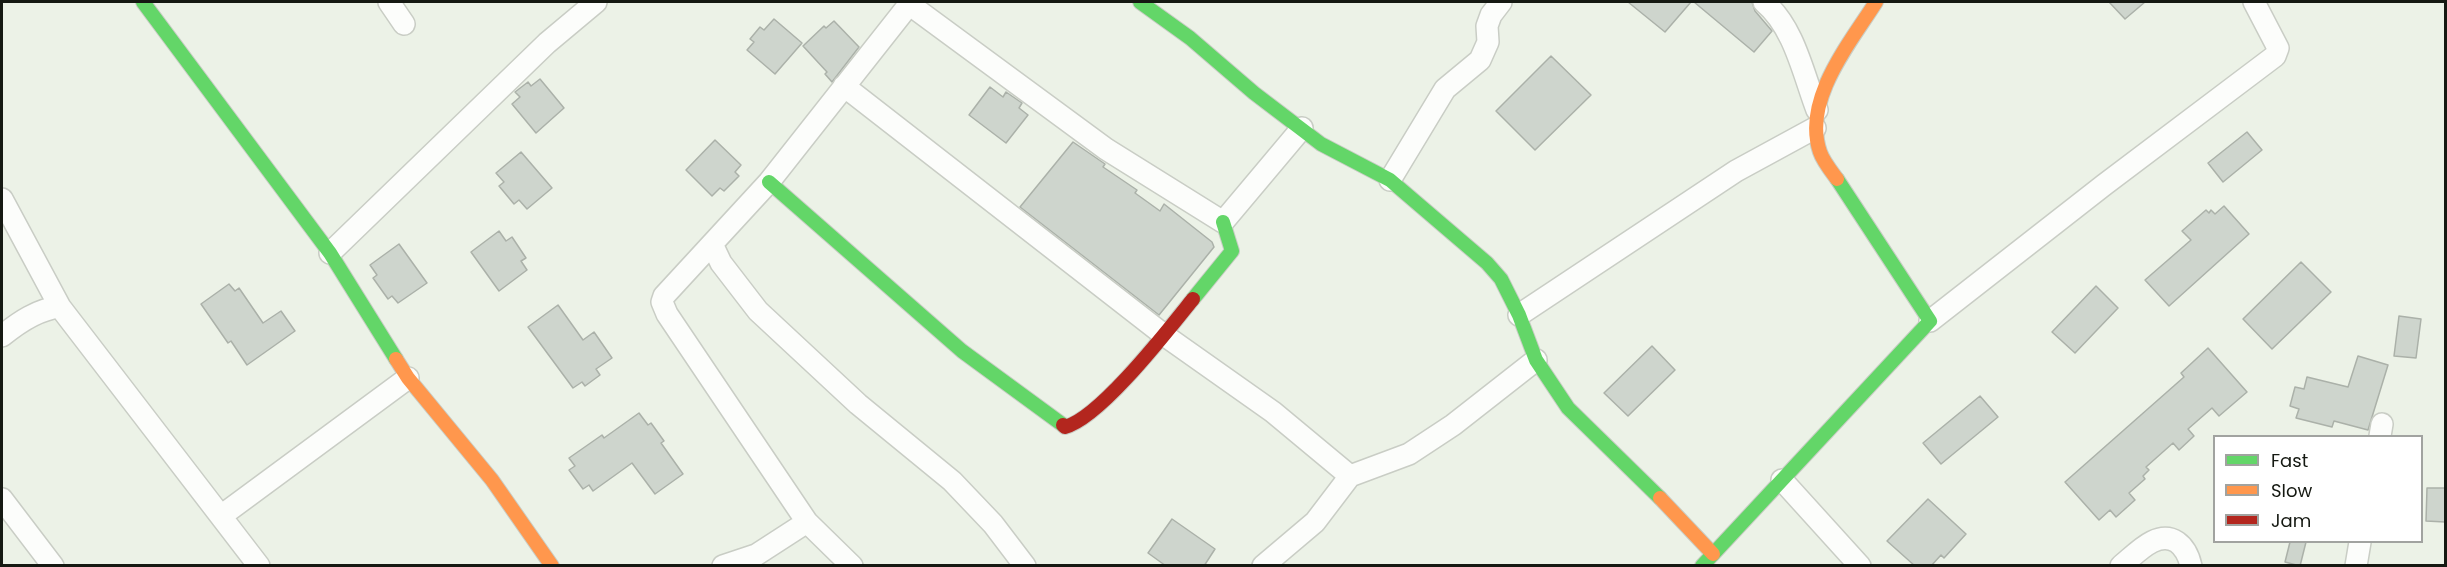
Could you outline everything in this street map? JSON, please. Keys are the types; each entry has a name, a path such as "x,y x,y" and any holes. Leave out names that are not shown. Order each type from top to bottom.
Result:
{"street":[{"path":"143,2 330,253 408,378 492,480 552,566"},
{"path":"389,2 404,24"},
{"path":"330,253 547,44 596,2"},
{"path":"1140,2 1190,38 1254,93 1321,144 1390,180 1487,263 1501,279 1519,315 1536,360 1568,408 1640,477 1713,554"},
{"path":"1390,180 1445,89 1480,60 1488,42 1487,26 1491,15 1501,2"},
{"path":"1764,2 1781,18 1790,34 1816,119 1820,153 1930,321"},
{"path":"1519,315 1816,119 1824,86 1876,2"},
{"path":"1702,566 1930,321 2104,185 2275,56 2278,48 2254,2"},
{"path":"769,182 962,351 1065,427 1077,424 1106,399 1164,334 1232,251 1223,222 1106,149 910,3 769,182 664,296 662,302 807,522 852,566"},
{"path":"844,86 1164,334 1273,412 1350,476"},
{"path":"1223,222 1302,128"},
{"path":"2,199 60,308 259,566"},
{"path":"712,244 721,263 758,311 858,404 951,481 993,524 1025,566"},
{"path":"2,336 15,325 45,309 60,308"},
{"path":"1263,566 1315,522 1350,476 1409,454 1453,425 1536,360"},
{"path":"221,516 408,378"},
{"path":"1782,480 1860,566"},
{"path":"2,499 53,566"},
{"path":"723,566 756,555 807,522"},
{"path":"2121,566 2157,538 2170,537 2181,545 2191,566"},
{"path":"2356,566 2360,543"}],"building":[{"path":"1628,2 1691,2 1665,32"},
{"path":"1694,2 1752,2 1755,11 1772,31 1754,52"},
{"path":"2109,2 2145,2 2125,19"},
{"path":"774,19 802,43 775,74 747,50 754,42 750,39 760,27 764,30"},
{"path":"834,21 859,47 832,82 825,74 827,72 803,46 824,26 826,28"},
{"path":"1551,56 1591,95 1535,150 1496,111"},
{"path":"540,79 564,108 536,133 512,104 520,97 515,92 528,82 531,86"},
{"path":"990,87 1003,97 1006,92 1022,103 1019,108 1028,115 1006,143 969,115"},
{"path":"2247,132 2262,150 2223,182 2208,163"},
{"path":"715,140 741,165 735,172 739,176 724,191 720,188 712,196 686,170"},
{"path":"1073,142 1105,164 1103,167 1137,190 1135,193 1160,211 1164,204 1212,242 1214,247 1159,315 1020,207"},
{"path":"521,152 552,188 527,209 519,200 514,204 499,186 504,182 496,173"},
{"path":"2224,206 2249,234 2169,306 2145,280 2191,240 2182,231 2206,210 2209,213 2211,210 2215,214"},
{"path":"499,231 506,241 512,237 526,258 521,261 527,270 499,291 471,252"},
{"path":"399,244 427,283 398,303 392,296 388,299 373,278 377,275 370,265"},
{"path":"2301,262 2331,292 2272,349 2243,319"},
{"path":"229,284 235,291 239,288 263,323 281,311 295,331 247,365 231,341 228,343 201,304"},
{"path":"2096,286 2118,308 2075,353 2052,332"},
{"path":"558,305 583,340 594,332 612,358 596,369 600,375 585,386 582,382 573,388 528,327"},
{"path":"2399,316 2421,319 2416,358 2394,356"},
{"path":"1652,346 1675,370 1628,416 1604,393"},
{"path":"2208,348 2247,392 2219,416 2212,408 2188,429 2194,436 2179,450 2173,443 2146,467 2149,470 2143,476 2145,479 2129,493 2135,500 2116,517 2110,510 2099,520 2065,482 2184,377 2181,373"},
{"path":"2358,356 2388,365 2368,430 2334,421 2332,427 2296,418 2299,409 2290,406 2295,387 2304,389 2307,377 2348,387"},
{"path":"1980,396 1998,417 1941,464 1923,443"},
{"path":"639,413 648,425 651,423 664,441 661,443 683,474 655,494 632,463 593,491 589,485 583,489 569,470 575,466 569,458 602,435 604,438"},
{"path":"2427,488 2445,488 2445,522 2426,521"},
{"path":"1928,499 1966,534 1944,558 1941,555 1931,566 1915,566 1887,541"},
{"path":"1172,519 1215,549 1204,566 1166,566 1148,553"},
{"path":"2290,543 2306,543 2300,566 2285,562"}],"traffic: fast":[{"path":"143,2 330,253 396,359"},
{"path":"1140,2 1190,38 1254,93 1321,144 1390,180 1487,263 1501,279 1519,315 1536,360 1568,408 1660,498"},
{"path":"1702,566 1930,321 1837,179"},
{"path":"769,182 962,351 1063,425"},
{"path":"1193,299 1232,251 1223,222"}],"traffic: slow":[{"path":"1837,179 1820,152 1816,132 1818,112 1831,73 1876,2"},
{"path":"396,359 408,378 492,480 552,566"},
{"path":"1660,498 1713,554"}],"traffic: jam":[{"path":"1063,425 1065,427 1080,420 1114,391 1151,351 1193,299"}]}
